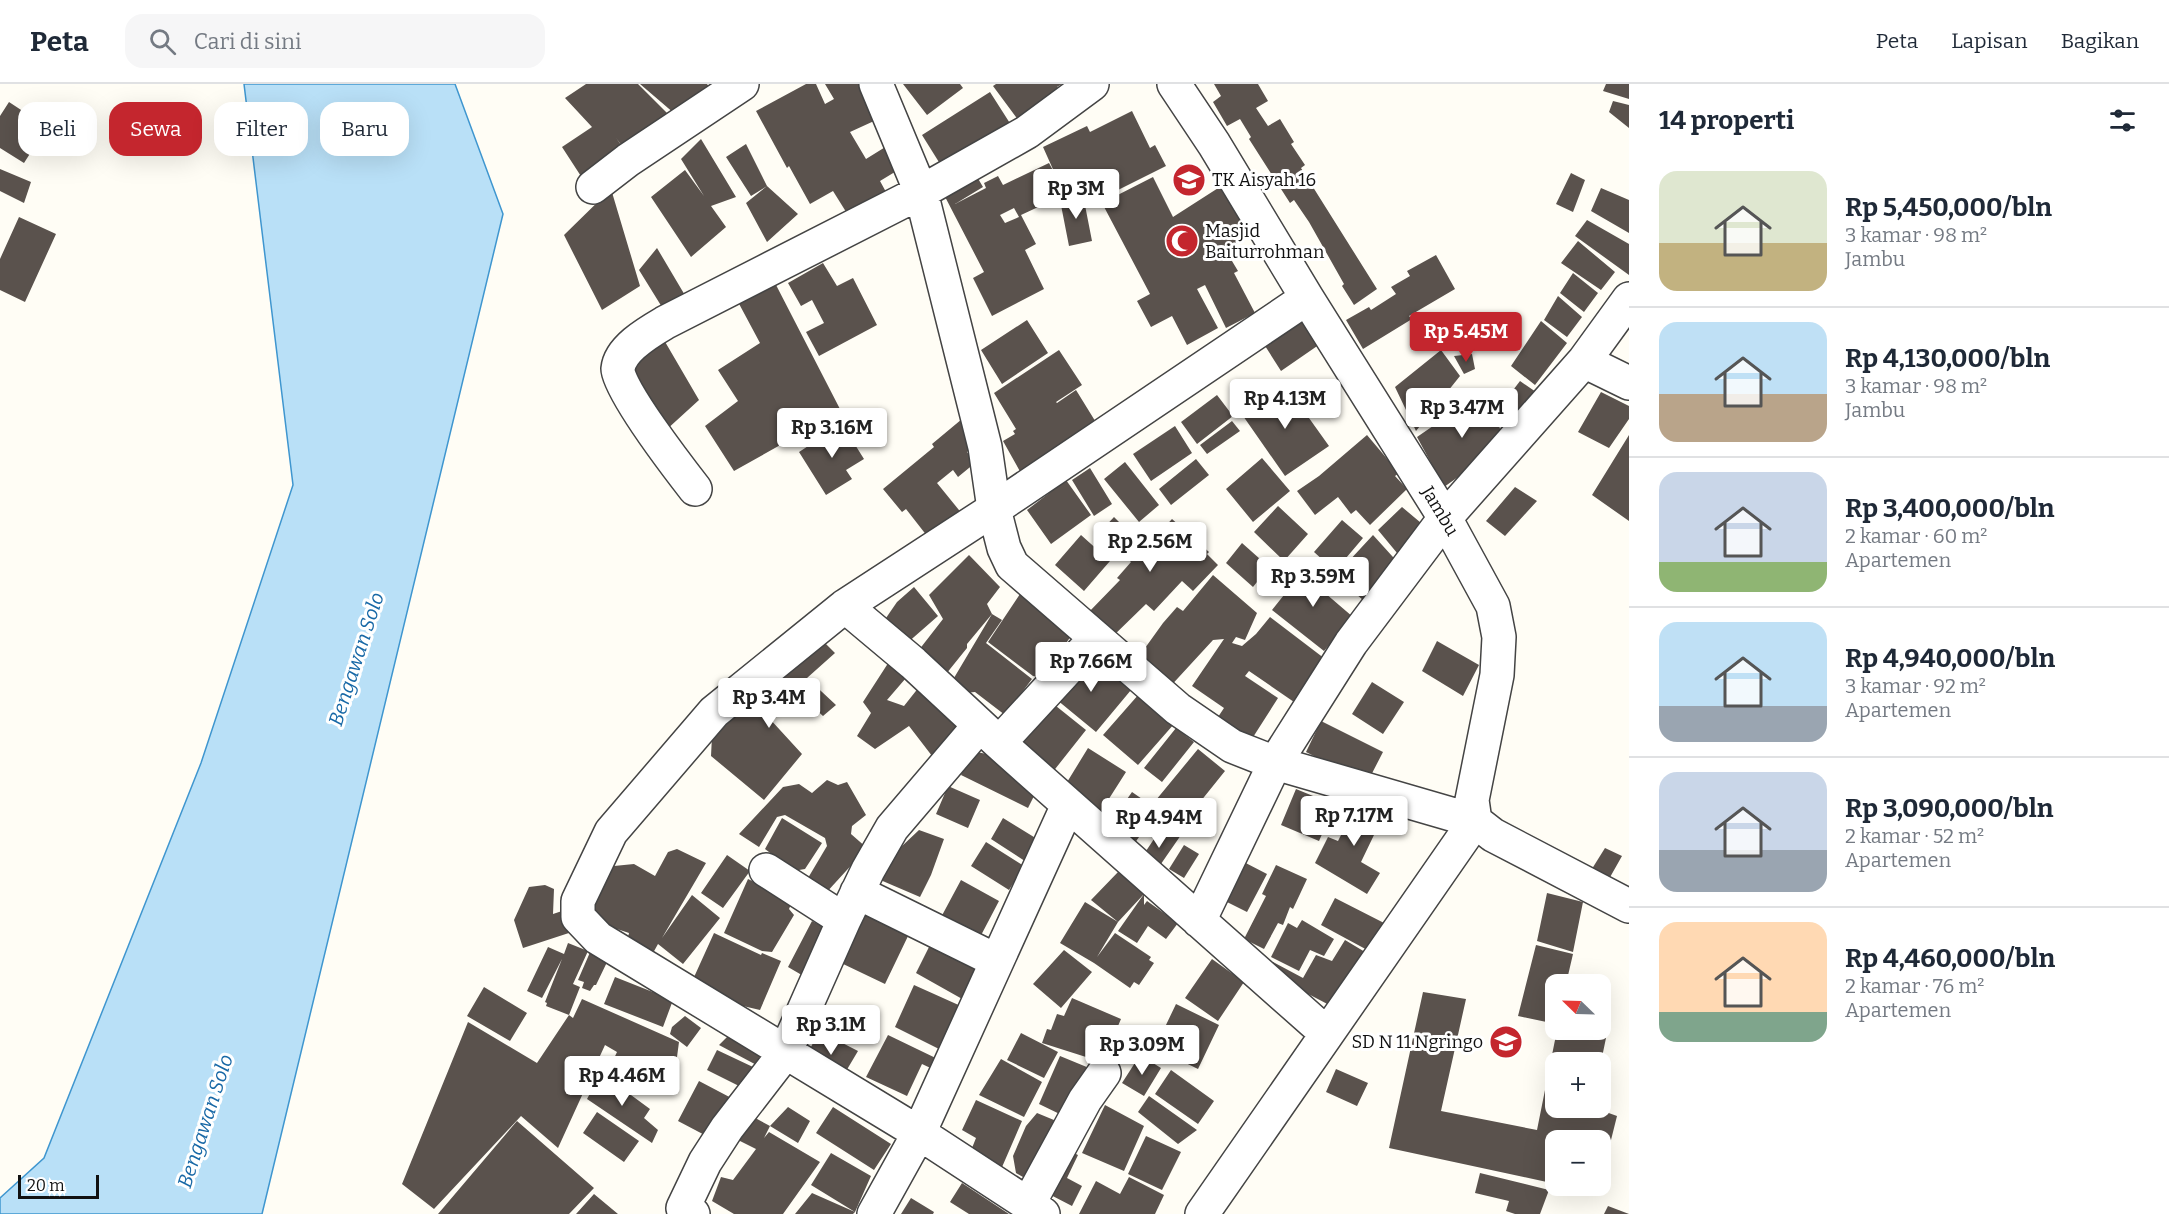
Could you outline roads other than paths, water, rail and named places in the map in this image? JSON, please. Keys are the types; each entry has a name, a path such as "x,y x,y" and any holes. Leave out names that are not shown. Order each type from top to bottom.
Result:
{"street":[{"path":"593,187 628,160 742,84"},
{"path":"876,84 921,192 985,447 994,509 1004,548 1012,565 1178,709 1232,746 1275,764 1475,821 1493,835 1629,906"},
{"path":"695,489 648,426 619,378 618,369 621,360 637,339 921,192 1027,132 1092,84"},
{"name":"Jambu","path":"1174,84 1214,144 1306,298 1445,518 1493,606 1498,637 1497,675 1472,800 1475,821"},
{"path":"1104,1073 1085,1100 1036,1209 919,1133 598,938 578,917 578,901 610,832 714,712 845,606 994,509 1306,298"},
{"path":"1199,921 1275,764 1351,643 1445,518 1584,361 1629,299"},
{"path":"1584,361 1629,383"},
{"path":"845,606 913,663 989,735 1326,1033"},
{"path":"682,1208 705,1162 727,1128 785,1053 850,906 892,828 989,735 1095,639"},
{"path":"874,1214 919,1133 1068,805"},
{"path":"1203,1214 1326,1033 1475,821"},
{"path":"766,870 850,906 997,961"}],"water":[{"name":"Bengawan Solo","path":"244,84 455,84 503,214 262,1214 0,1214 0,1198 44,1158 201,763 293,485 253,156 308,156 308,102 246,102"}],"place":[{"name":"TK Aisyah 16","path":"1189,180"},
{"name":"Masjid Baiturrohman","path":"1182,241"},
{"name":"SD N 11 Ngringo","path":"1506,1042"}]}
